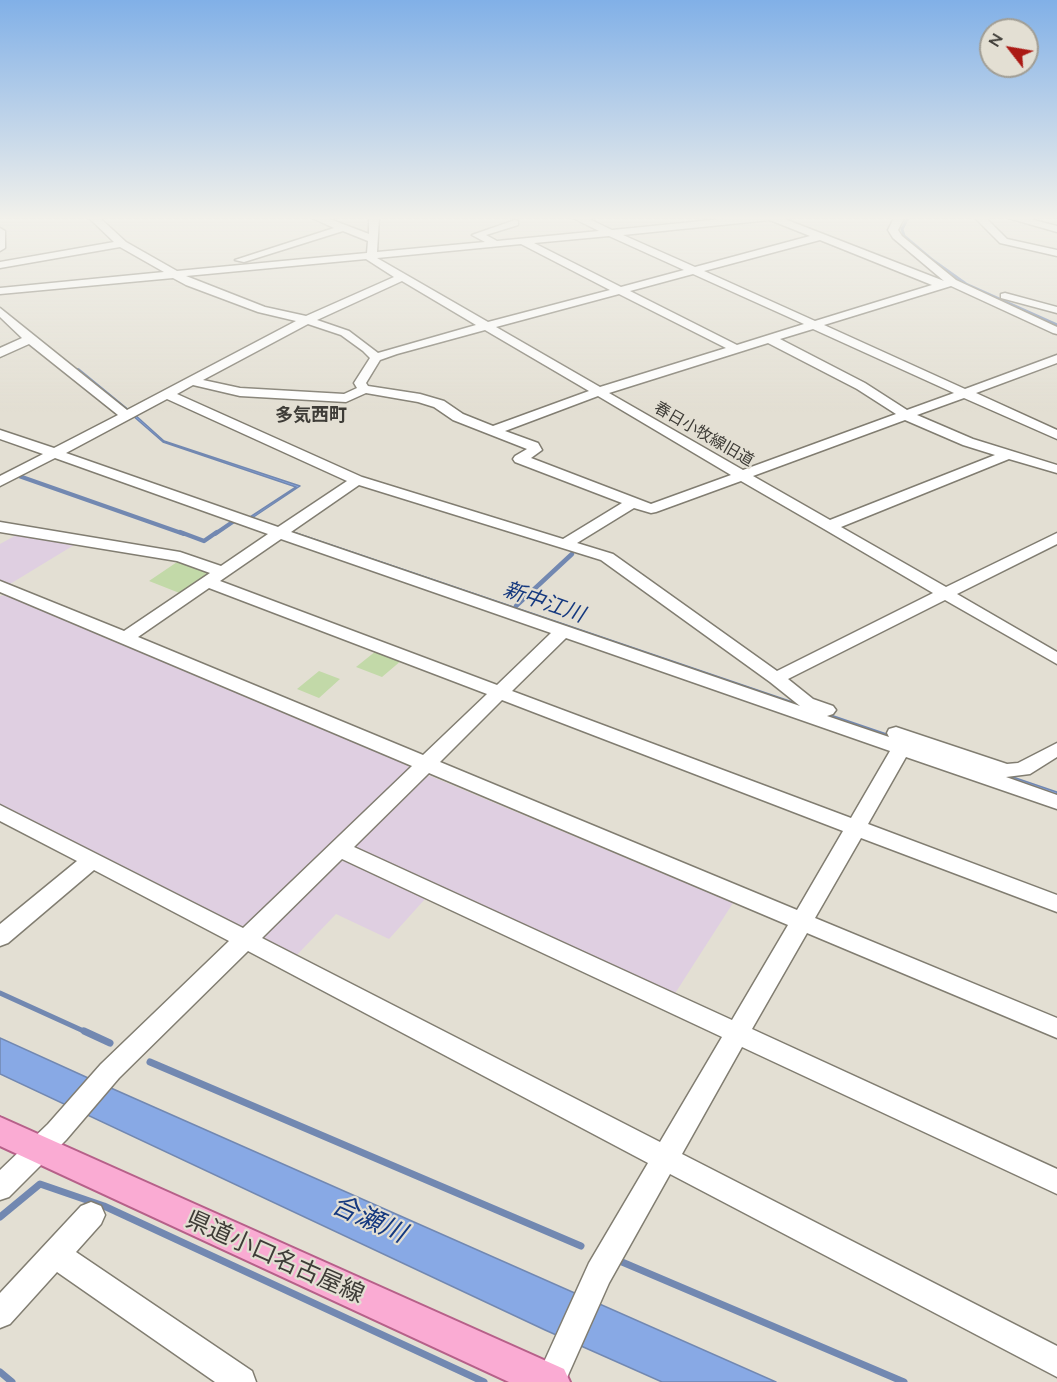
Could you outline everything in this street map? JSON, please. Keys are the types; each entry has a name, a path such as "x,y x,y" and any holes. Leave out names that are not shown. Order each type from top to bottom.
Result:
{"main road":[{"name":"県道小口名古屋線","path":"0,1131 48,1141 552,1376"}],"street":[{"path":"0,291 89,282"},
{"path":"189,282 241,302 345,333 367,348 376,358"},
{"path":"0,482 307,320 390,282"},
{"name":"春日小牧線旧道","path":"411,282 1057,659"},
{"path":"603,282 736,349"},
{"path":"364,388 360,383 376,358 647,282"},
{"path":"721,282 1057,435"},
{"path":"943,282 1057,330"},
{"path":"973,282 1010,298 1057,310"},
{"path":"494,430 598,392 947,284"},
{"path":"0,311 30,339 126,415"},
{"path":"0,353 30,339"},
{"path":"770,339 861,387 906,415 969,442 1057,469"},
{"path":"192,381 240,392 346,398 364,388 420,398 439,404 458,417 533,446 535,450 520,459 651,509 1057,359"},
{"path":"167,394 357,480 608,557 776,678 807,703 1057,802"},
{"path":"0,434 283,531 563,631 905,743 1006,771 1023,769 1057,749"},
{"path":"829,526 1009,454"},
{"path":"124,639 357,480"},
{"path":"565,544 632,503"},
{"path":"0,527 180,557 216,577 500,692 1057,904"},
{"path":"776,678 1057,538"},
{"path":"2,590 1057,1028"},
{"path":"0,1188 48,1141 110,1071 248,940 563,631"},
{"path":"552,1376 594,1283 905,743"},
{"path":"0,812 1057,1362"},
{"path":"340,849 1057,1182"},
{"path":"0,937 93,860"},
{"path":"0,1314 91,1215"},
{"path":"55,1254 241,1382"}],"shaded area":[{"path":"20,533 79,542 10,584 0,580 0,544"},
{"path":"5,595 409,764 410,770 251,927 238,928 0,806 0,596"},
{"path":"428,775 733,903 674,995 356,849 355,843 422,776"},
{"path":"344,861 425,899 389,939 336,914 294,958 265,943 264,934 335,863"}],"green space":[{"path":"180,560 211,572 211,574 182,594 149,581"},
{"path":"376,651 402,660 382,677 356,667"},
{"path":"319,671 340,679 319,698 297,689"}],"water":[{"path":"134,414 164,441 300,486 252,518 1057,792 1057,797 247,519 296,487 163,442 132,415"},
{"name":"合瀬川","path":"0,1038 776,1382 662,1382 545,1330 0,1074"}],"waterway":[{"path":"964,282 1057,325"},
{"name":"新中江川","path":"78,370 128,411"},
{"path":"19,476 184,534"},
{"path":"215,534 234,521"},
{"path":"180,532 204,541 217,532"},
{"path":"516,606 572,554"},
{"path":"0,993 88,1033"},
{"path":"84,1031 110,1043"},
{"path":"150,1062 581,1246"},
{"path":"0,1217 40,1184 104,1206 484,1382"},
{"path":"622,1262 904,1382"},
{"path":"0,1372 12,1382"}],"district":[{"name":"多気西町","path":"311,415"}]}
